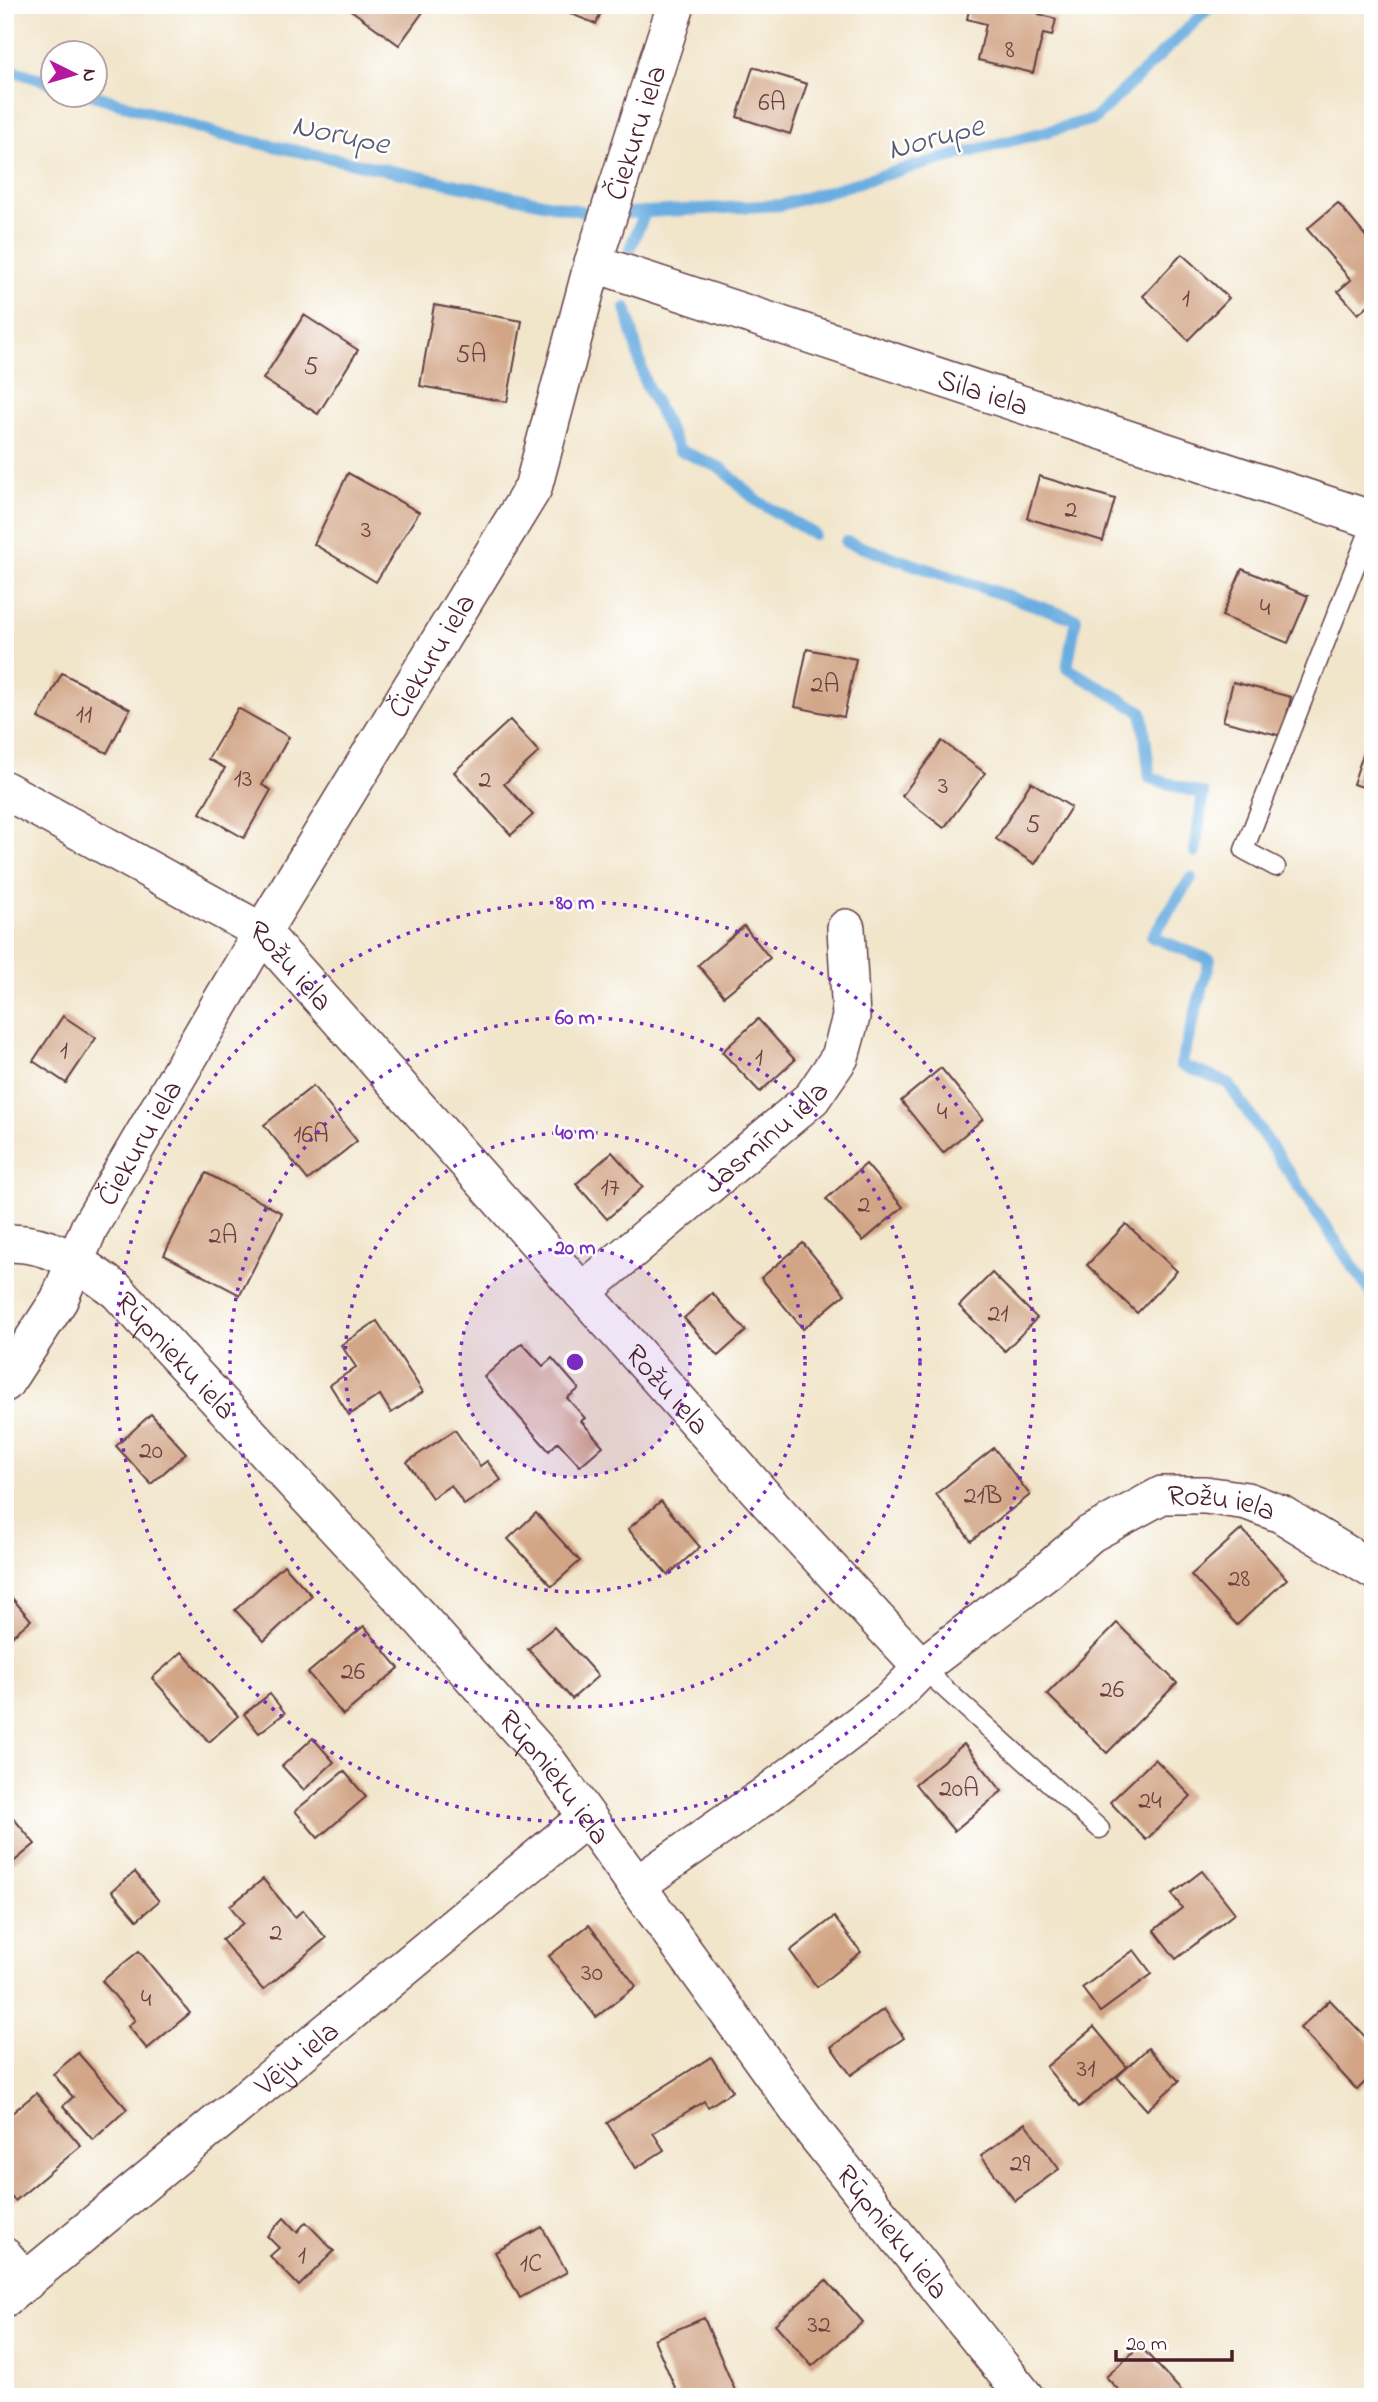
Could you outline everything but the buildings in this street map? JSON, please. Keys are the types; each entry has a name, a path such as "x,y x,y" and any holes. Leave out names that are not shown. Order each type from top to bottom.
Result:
{"street":[{"name":"Čiekuru iela","path":"5,1383 60,1300 89,1228 262,932 533,488 593,263 676,5"},
{"name":"Sila iela","path":"593,263 1373,520"},
{"name":"Rožu iela","path":"5,790 262,932 781,1516 922,1668 1046,1572 1090,1534 1162,1495 1205,1495 1247,1501 1281,1514 1373,1570"},
{"name":"Jasmīnu iela","path":"582,1292 812,1098 840,1056 851,1017 846,928"},
{"name":"Rūpnieku iela","path":"5,1243 30,1242 75,1259 117,1292 420,1618 547,1761 814,2132 1026,2397"},
{"path":"637,1885 763,1797 891,1700 922,1668"},
{"name":"Vēju iela","path":"12,2279 587,1817"}],"lane":[{"path":"1276,867 1244,850 1373,520"},
{"path":"922,1668 1100,1829"}],"waterway":[{"name":"Norupe","path":"627,213 781,205 1094,119 1212,5"},
{"name":"Norupe","path":"5,68 38,79"},
{"name":"Norupe","path":"108,100 221,135 585,212"},
{"path":"630,248 645,213"},
{"path":"626,308 645,382 679,450 721,468 757,501 814,534"},
{"path":"846,542 1076,619 1067,668 1142,712 1150,778 1203,794 1195,852"},
{"path":"1191,878 1152,937 1210,960 1181,1065 1228,1083 1373,1296"}]}
